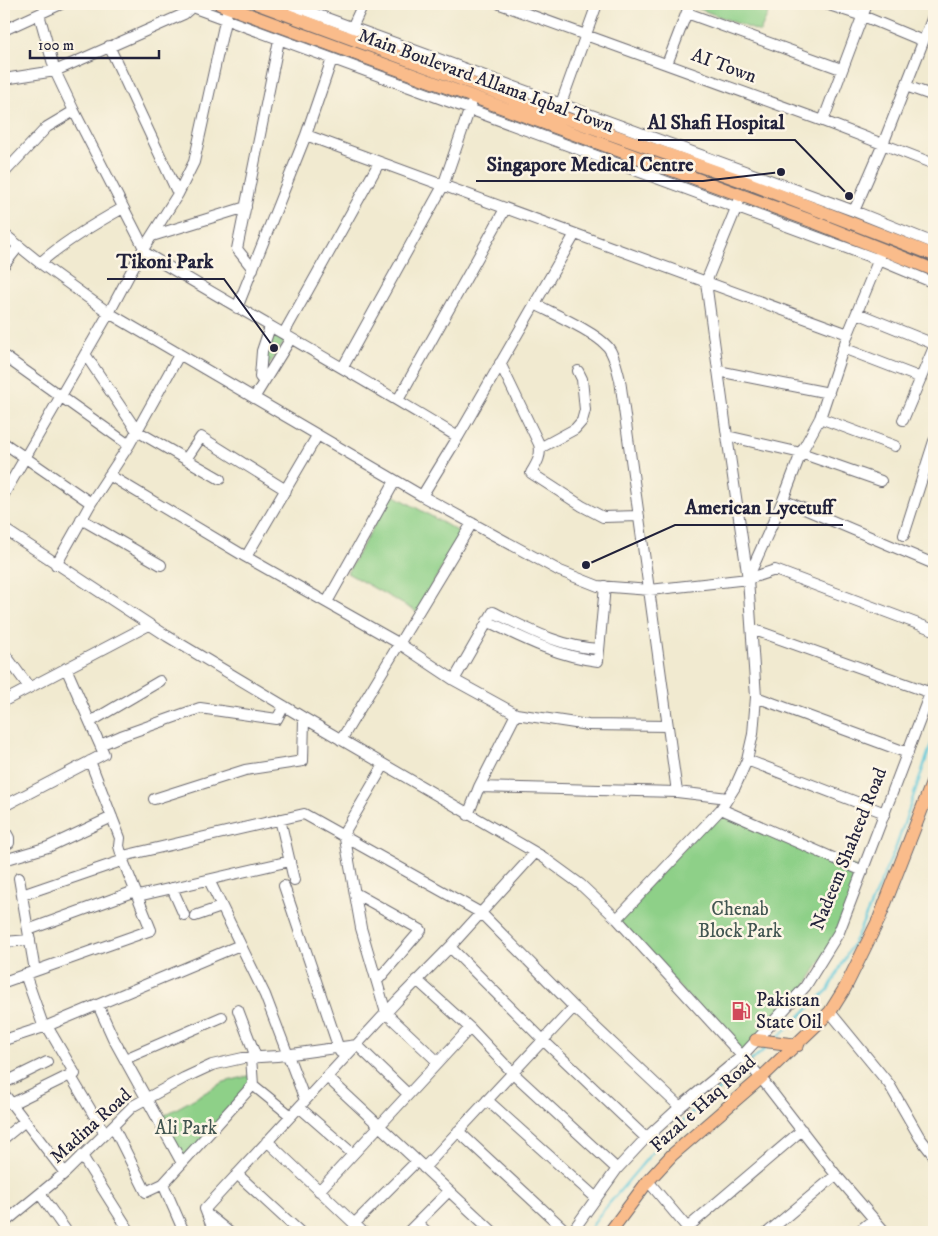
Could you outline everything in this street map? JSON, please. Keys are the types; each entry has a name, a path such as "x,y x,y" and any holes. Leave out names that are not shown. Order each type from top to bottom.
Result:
{"main road":[{"name":"Main Boulevard Allama Iqbal Town","path":"258,4 350,32 557,115 751,184 934,255"},
{"name":"Main Boulevard Allama Iqbal Town","path":"224,10 474,97 557,115 739,201 881,254 934,270"},
{"path":"830,1012 845,988 879,919 934,778"},
{"name":"Fazal e Haq Road","path":"614,1231 648,1181 672,1155 759,1076 798,1045 830,1012"},
{"path":"757,1041 798,1045"}],"street":[{"path":"4,30 61,4"},
{"path":"288,4 350,32 363,4"},
{"name":"AI Town","path":"500,4 823,121 934,164"},
{"path":"597,4 557,115 854,211 934,243"},
{"path":"826,4 863,16 923,41"},
{"path":"823,121 867,4"},
{"path":"4,80 55,71 184,14 190,5 224,10 279,40 470,109 739,201 706,282 748,579 756,697 753,734 747,760 735,787 720,809 617,918"},
{"path":"667,64 689,8 841,69"},
{"path":"4,494 109,313 143,249 178,194 194,162 224,10"},
{"path":"39,14 55,71 143,249 237,308 398,400 458,437"},
{"path":"854,211 883,144 934,14"},
{"path":"253,269 237,249 279,40"},
{"path":"108,46 178,194"},
{"path":"237,308 306,135 332,58"},
{"path":"906,86 934,96"},
{"path":"343,368 443,186 474,97"},
{"path":"4,172 47,127 74,111"},
{"path":"306,135 848,334"},
{"path":"254,398 378,163"},
{"path":"152,236 246,207"},
{"path":"40,263 87,228 123,208"},
{"path":"398,400 505,209"},
{"path":"4,234 40,263 109,313 395,481 560,571 598,586 650,590 748,579 776,570 934,630"},
{"path":"422,496 458,437 574,234"},
{"path":"4,265 19,246"},
{"path":"748,579 783,500 801,453 820,418 848,334 881,254 934,283"},
{"path":"535,304 598,338 615,359 620,380 677,792"},
{"path":"857,313 934,346 903,420"},
{"path":"264,382 260,378 262,351 270,327"},
{"path":"843,348 921,378"},
{"path":"85,354 137,430 220,479"},
{"path":"56,564 81,519 129,446 179,355"},
{"path":"4,356 129,446"},
{"path":"500,363 540,448 538,462 531,473 582,506 603,517 639,516"},
{"path":"718,370 829,392"},
{"path":"540,448 575,429 582,421 585,410 582,379 578,371"},
{"path":"820,418 895,446"},
{"path":"246,557 317,436"},
{"path":"727,436 801,453 881,481"},
{"path":"186,459 201,437 286,490"},
{"path":"4,444 91,503"},
{"path":"904,535 934,444"},
{"path":"109,475 246,557 400,644 454,680 516,714 588,725 668,726"},
{"path":"327,602 395,481"},
{"path":"783,500 934,564"},
{"path":"81,519 161,565"},
{"path":"341,740 472,523"},
{"path":"4,529 149,625 341,740 543,857 580,884 617,918 743,1057 802,1130 836,1176 885,1232"},
{"path":"454,680 487,621 524,639 578,659 598,661 605,586"},
{"path":"4,701 149,625"},
{"path":"752,629 932,688"},
{"path":"4,653 29,687"},
{"path":"4,806 104,754 66,668"},
{"path":"90,722 160,681"},
{"name":"Nadeem Shaheed Road","path":"572,1232 595,1197 617,1169 646,1138 680,1107 743,1057 805,988 839,932 932,688"},
{"path":"756,697 908,753"},
{"path":"100,745 200,708 277,719 284,706"},
{"path":"468,814 479,787 516,714"},
{"path":"154,799 245,770 303,761 304,718"},
{"path":"747,760 885,813"},
{"path":"4,982 151,930 123,858 119,846 120,838 90,762"},
{"path":"384,765 344,833 361,928 386,1013 438,1062"},
{"path":"479,787 677,792 728,798"},
{"path":"720,809 863,871"},
{"path":"22,895 123,858 304,814 481,913 574,1007 680,1107"},
{"path":"4,860 48,847 112,817"},
{"path":"280,819 294,880"},
{"path":"4,829 9,842"},
{"path":"214,1232 205,1209 356,1045 450,947 535,853"},
{"path":"4,942 29,935 136,894 172,888 290,861"},
{"path":"19,878 35,971"},
{"path":"209,880 265,995 302,1104 353,1154"},
{"path":"284,886 342,1060"},
{"path":"172,888 184,915"},
{"path":"355,893 421,930 377,981"},
{"path":"196,916 222,907"},
{"path":"4,1040 46,1027 240,945"},
{"path":"450,947 544,1041 646,1138"},
{"path":"11,1104 75,1074 46,1027 25,974"},
{"path":"417,980 470,1028 513,1073 617,1169"},
{"path":"98,1005 124,1059 182,1163"},
{"path":"354,1224 458,1131 574,1007"},
{"path":"113,1126 146,1192 163,1184 253,1085 253,1057 238,1010"},
{"path":"830,1012 889,1084 920,1138 934,1156"},
{"path":"124,1059 222,1017"},
{"path":"319,1191 470,1028"},
{"path":"356,1045 408,1094"},
{"name":"Madina Road","path":"4,1223 65,1173 133,1106 212,1064 253,1057 356,1045"},
{"path":"4,1083 47,1062"},
{"path":"70,1075 105,1134"},
{"path":"327,1078 493,1232"},
{"path":"253,1085 291,1116"},
{"path":"4,1094 65,1173"},
{"path":"487,1100 595,1197"},
{"path":"4,1138 25,1121"},
{"path":"648,1181 689,1230 802,1130"},
{"path":"458,1131 567,1232"},
{"path":"267,1141 363,1232"},
{"path":"82,1156 130,1232"},
{"path":"237,1174 300,1232"},
{"path":"768,1232 836,1176"},
{"path":"163,1184 184,1232"},
{"path":"408,1232 449,1191"},
{"path":"40,1194 67,1232"},
{"path":"206,1213 229,1232"},
{"path":"858,1232 874,1219"},
{"path":"417,1223 427,1232"}],"green space":[{"path":"698,4 772,4 760,32 697,8"},
{"path":"272,333 285,341 263,374 264,354"},
{"path":"392,494 461,533 417,612 347,573"},
{"name":"Chenab Block Park","path":"721,809 863,871 839,932 805,987 742,1056 617,919"},
{"name":"Ali Park","path":"252,1075 253,1085 180,1165 158,1119 224,1082"}],"waterway":[{"path":"777,1038 828,990 857,936 896,847 934,736"},
{"path":"751,1061 767,1047"},
{"path":"589,1232 597,1218 667,1135 747,1065"}],"place":[{"name":"Singapore Medical Centre","path":"781,172"},
{"name":"Al Shafi Hospital","path":"849,196"},
{"name":"Tikoni Park","path":"274,348"},
{"name":"American Lycetuff","path":"586,565"},
{"name":"Pakistan State Oil","path":"741,1011"}]}
